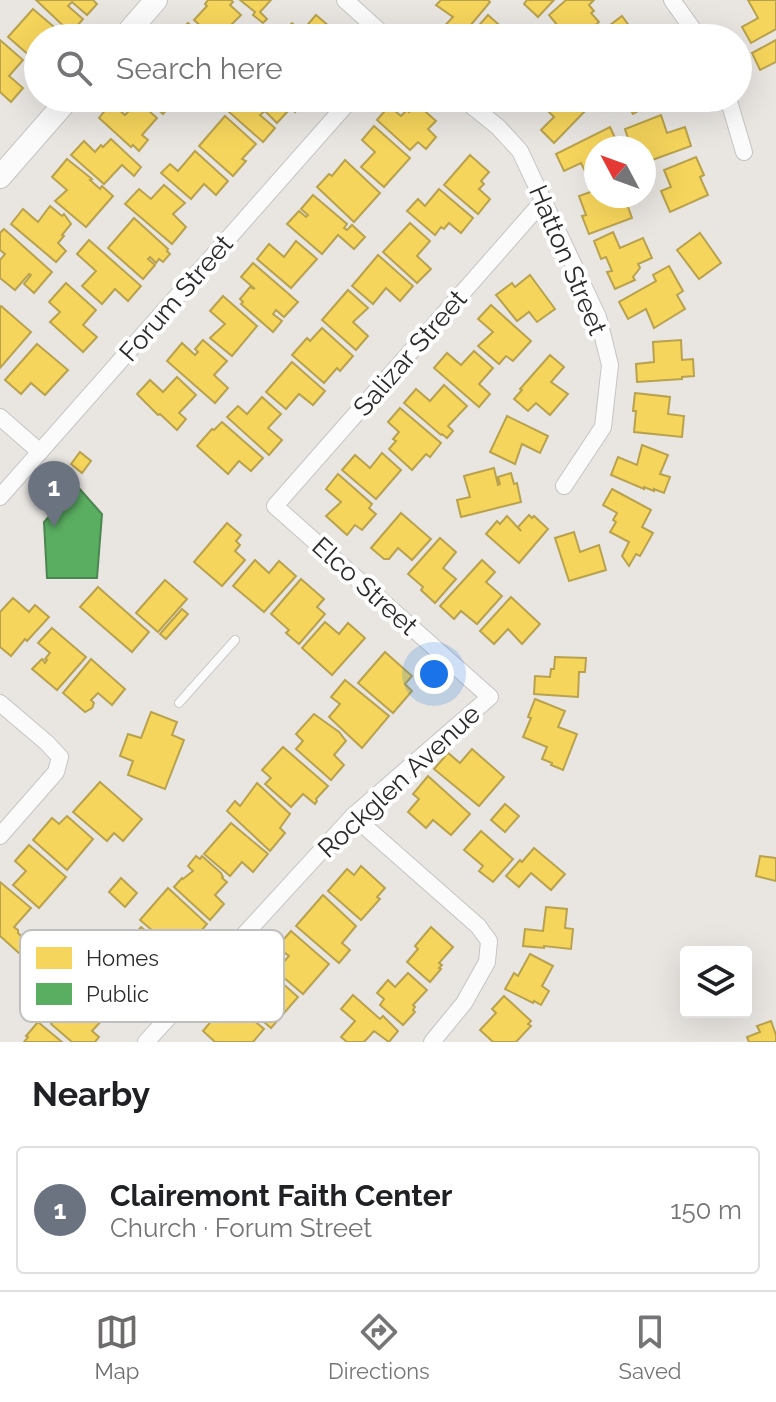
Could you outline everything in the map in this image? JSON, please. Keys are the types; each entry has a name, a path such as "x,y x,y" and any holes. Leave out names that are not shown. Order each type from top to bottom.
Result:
{"street":[{"path":"135,24 156,0"},
{"path":"345,0 372,24"},
{"path":"672,0 689,24"},
{"path":"0,177 57,112"},
{"name":"Forum Street","path":"0,497 340,112"},
{"name":"Hatton Street","path":"479,112 520,151 598,317 610,365 603,427 564,486"},
{"path":"732,112 744,152"},
{"name":"Salizar Street","path":"275,506 544,200"},
{"path":"0,417 40,452"},
{"name":"Elco Street","path":"275,506 490,697"},
{"name":"Rockglen Avenue","path":"249,930 353,816 490,697"},
{"path":"0,703 60,757 56,772 0,836"},
{"path":"353,816 478,926 489,941 487,962 464,1003 432,1042"},
{"name":"Rockglen Avenue","path":"146,1042 164,1022"}],"lane":[{"path":"179,703 235,640"}],"building: Homes":[{"path":"36,0 93,0 97,4 87,15 72,2 68,6 83,19 79,24 61,24"},
{"path":"208,0 231,0 230,5 241,15 232,24 198,24 194,20 207,6"},
{"path":"240,0 271,0 260,12 267,19 263,23"},
{"path":"441,0 490,2 472,24 446,24 453,17 436,5"},
{"path":"527,0 554,0 538,17 524,4"},
{"path":"566,0 594,0 589,5 599,22 556,24 549,15"},
{"path":"748,0 776,0 776,29 752,42 752,24 747,24 758,18"},
{"path":"33,9 51,24 24,24 24,51 8,37"},
{"path":"316,15 326,24 308,24"},
{"path":"488,15 498,24 480,24"},
{"path":"622,16 628,24 611,24"},
{"path":"0,40 23,60 9,76 23,88 11,102 0,92"},
{"path":"776,40 776,62 760,70 752,53"},
{"path":"104,112 122,112 125,115 128,112 150,112 157,118 142,135 148,140 139,151 99,118"},
{"path":"229,112 264,112 260,115 275,128 263,142"},
{"path":"266,112 287,112 277,123"},
{"path":"384,112 396,112 401,116 405,112 426,112 436,121 428,129 436,137 426,149 418,142 410,150 377,120"},
{"path":"549,112 584,112 554,143 541,130 554,117"},
{"path":"661,115 667,133 685,127 691,146 656,159 656,136 627,136 625,129"},
{"path":"225,116 256,144 242,159 246,161 233,176 199,146"},
{"path":"374,126 410,158 384,187 361,167 375,152 362,140"},
{"path":"610,127 614,136 592,136"},
{"path":"111,139 141,167 134,176 122,165 104,184 71,155 84,141 95,152"},
{"path":"584,140 584,169 581,163 564,171 556,154"},
{"path":"195,151 228,181 216,195 204,184 191,199 161,173 170,164 178,171"},
{"path":"470,155 489,172 479,189 490,199 478,214 444,185"},
{"path":"696,157 708,195 670,212 661,191 671,187 664,170"},
{"path":"67,159 100,189 102,186 113,196 86,227 55,201 67,190 52,177"},
{"path":"345,160 380,193 354,222 317,187 329,174 332,176"},
{"path":"164,185 185,203 173,214 186,227 172,244 125,204 139,189 151,199"},
{"path":"439,189 473,218 461,233 449,223 435,235 407,211 418,199 425,206"},
{"path":"584,194 584,208 628,208 632,218 589,234 579,196"},
{"path":"313,195 347,224 344,228 347,230 352,225 365,237 354,249 338,235 322,254 287,224 299,211 306,217 308,215 301,209"},
{"path":"50,206 62,216 64,214 71,224 58,243 66,251 56,262 11,224 23,209 38,222"},
{"path":"134,218 170,254 163,262 159,259 156,263 150,257 148,259 155,265 143,279 108,248"},
{"path":"410,223 430,241 417,256 431,269 417,283 383,252"},
{"path":"4,229 52,272 34,293 24,284 29,274 15,290 0,278 0,260 5,254 0,250 0,233"},
{"path":"613,232 620,248 643,238 652,258 638,264 640,268 633,277 635,280 615,289 607,272 612,271 606,257 601,259 594,241"},
{"path":"700,233 721,263 699,279 677,250"},
{"path":"89,240 141,286 128,301 115,289 102,304 82,286 96,271 77,254"},
{"path":"296,241 317,259 291,288 257,259 269,244 284,257"},
{"path":"378,255 413,286 400,301 386,288 373,304 352,286"},
{"path":"253,263 298,302 284,317 276,310 273,314 282,321 273,332 241,304 240,299 250,287 255,289 241,277"},
{"path":"669,266 683,291 677,295 685,309 654,328 646,309 628,319 619,302 656,281 653,275"},
{"path":"530,275 555,309 537,322 529,312 517,321 496,295 512,283 515,287"},
{"path":"66,283 96,310 83,325 97,337 83,352 50,322 60,312 49,302"},
{"path":"348,290 368,308 353,322 368,336 356,350 322,320"},
{"path":"223,296 257,326 232,356 210,338 225,324 210,311"},
{"path":"491,305 531,341 513,361 506,356 499,364 478,346 493,332 478,319"},
{"path":"0,307 31,332 0,368"},
{"path":"322,328 353,356 324,383 292,355 307,338 310,341"},
{"path":"203,340 227,361 214,375 228,388 215,403 167,361 182,343 195,355 198,352 195,349"},
{"path":"681,340 682,360 693,359 694,376 637,382 636,364 654,362 653,342"},
{"path":"37,344 68,370 45,395 31,383 21,394 5,380"},
{"path":"474,351 493,368 479,384 490,394 479,407 434,368 447,353 461,365"},
{"path":"550,355 564,367 551,382 568,394 550,415 536,403 528,411 514,399"},
{"path":"292,362 325,391 313,405 299,394 286,409 266,392"},
{"path":"177,377 196,395 179,413 186,419 177,430 137,394 150,380 163,392"},
{"path":"444,385 467,406 448,426 453,431 447,438 404,403 416,389 430,401"},
{"path":"635,393 670,397 668,414 684,416 682,437 634,432"},
{"path":"262,397 281,414 268,428 282,440 269,455 227,417 238,406 247,414"},
{"path":"400,408 441,443 430,457 426,454 412,470 389,449 399,432 388,422"},
{"path":"507,416 548,436 540,453 522,444 515,464 490,452"},
{"path":"222,422 263,458 251,471 239,461 228,474 197,446"},
{"path":"642,445 668,455 660,474 670,477 664,493 644,489 611,475 618,457 637,465"},
{"path":"80,452 91,461 82,473 71,464"},
{"path":"382,453 401,470 376,499 342,470 355,455 370,468"},
{"path":"494,468 498,485 498,477 511,473 514,484 517,483 521,502 461,517 457,500 470,497 464,476"},
{"path":"338,474 372,504 369,508 376,514 362,530 355,525 347,535 326,516 341,502 326,489"},
{"path":"612,489 651,510 642,527 653,533 640,556 636,554 629,566 622,556 629,542 610,532 617,513 603,505"},
{"path":"401,513 431,539 412,560 398,548 389,559 384,559 371,548"},
{"path":"529,515 548,529 519,563 486,534 497,521 500,524 507,516 521,531 518,527"},
{"path":"227,523 241,535 236,541 240,545 235,551 245,560 222,586 194,562"},
{"path":"574,532 580,552 599,545 606,570 569,581 555,538"},
{"path":"440,538 456,552 443,568 456,579 435,603 408,574"},
{"path":"255,560 269,573 279,561 296,576 264,612 233,586"},
{"path":"482,560 495,572 486,582 502,596 477,624 461,611 454,619 440,606"},
{"path":"301,579 324,599 317,607 325,614 299,644 271,614"},
{"path":"165,580 187,599 158,632 136,613"},
{"path":"98,587 149,632 132,652 80,607"},
{"path":"511,597 540,624 522,644 508,629 494,644 480,631"},
{"path":"13,598 29,612 35,605 49,617 11,656 0,647 0,612"},
{"path":"182,609 188,614 166,639 160,634"},
{"path":"325,622 339,634 348,623 365,638 332,675 302,648"},
{"path":"52,628 86,657 57,690 32,669 42,659 45,663 47,660 50,653 38,643"},
{"path":"385,652 412,676 405,684 412,691 393,713 358,683"},
{"path":"555,657 586,658 585,672 579,672 578,697 534,694 535,676 550,677"},
{"path":"91,659 125,689 112,705 98,693 91,700 94,703 92,708 85,712 63,693"},
{"path":"345,680 389,716 362,748 329,717 340,704 331,697"},
{"path":"535,699 565,711 558,727 577,734 563,770 542,759 547,747 523,737"},
{"path":"151,712 177,722 172,735 184,740 165,789 128,775 133,761 120,756 128,734 141,738"},
{"path":"314,714 346,741 334,755 344,765 331,780 296,749 303,741 296,734"},
{"path":"283,747 328,786 315,804 303,794 291,807 265,784 271,778 262,770"},
{"path":"472,749 504,777 479,806 434,769 448,753 460,763"},
{"path":"428,776 470,814 451,835 433,820 426,828 408,812 419,799 413,794"},
{"path":"100,782 142,819 123,841 114,833 107,841 73,812"},
{"path":"257,783 290,814 280,828 285,833 270,851 227,811 235,801 240,806"},
{"path":"505,804 519,816 505,832 491,820"},
{"path":"67,816 93,839 67,870 33,840 52,818 59,824"},
{"path":"231,823 268,854 253,872 242,862 230,876 204,854"},
{"path":"481,831 513,859 493,882 479,871 483,866 464,850"},
{"path":"29,845 66,877 39,908 13,885 26,871 15,861"},
{"path":"534,848 565,874 551,890 531,873 519,887 506,876"},
{"path":"196,856 200,859 202,856 227,882 215,895 224,904 210,920 174,887 193,871 188,866"},
{"path":"760,856 776,858 776,881 756,876"},
{"path":"361,866 385,888 377,897 380,899 361,920 328,891 347,869 354,875"},
{"path":"121,878 137,893 125,907 109,892"},
{"path":"0,882 31,908 14,927 20,935 20,954 0,936"},
{"path":"168,888 207,924 202,930 152,930 140,920"},
{"path":"323,895 356,926 342,943 350,950 339,963 296,926"},
{"path":"546,907 567,909 565,928 573,929 571,949 523,946 525,929 543,931"},
{"path":"431,927 453,947 439,963 441,969 430,982 407,962 418,949 415,946"},
{"path":"291,931 329,964 303,994 284,978 284,962 289,956 284,952 284,939"},
{"path":"530,954 553,966 542,986 549,991 541,1005 505,989 514,973 518,976"},
{"path":"408,973 427,990 413,1005 415,1012 403,1025 380,1005 384,999 377,993 388,980 395,987"},
{"path":"284,985 298,997 284,1013"},
{"path":"353,995 398,1031 389,1042 374,1031 364,1042 347,1042 341,1037 355,1021 341,1009"},
{"path":"504,996 531,1021 528,1024 531,1026 516,1042 493,1042 480,1030 496,1013 492,1009"},
{"path":"771,1021 776,1042 749,1042 747,1037 760,1032 757,1026"},
{"path":"38,1022 62,1042 24,1042"},
{"path":"100,1022 92,1031 99,1037 95,1042 72,1042 51,1024"},
{"path":"211,1022 256,1022 264,1029 253,1042 215,1042 203,1031"}],"building: Public":[{"path":"77,486 102,514 97,578 47,578 44,522"}],"place":[{"name":"Clairemont Faith Center","path":"54,527"}]}
